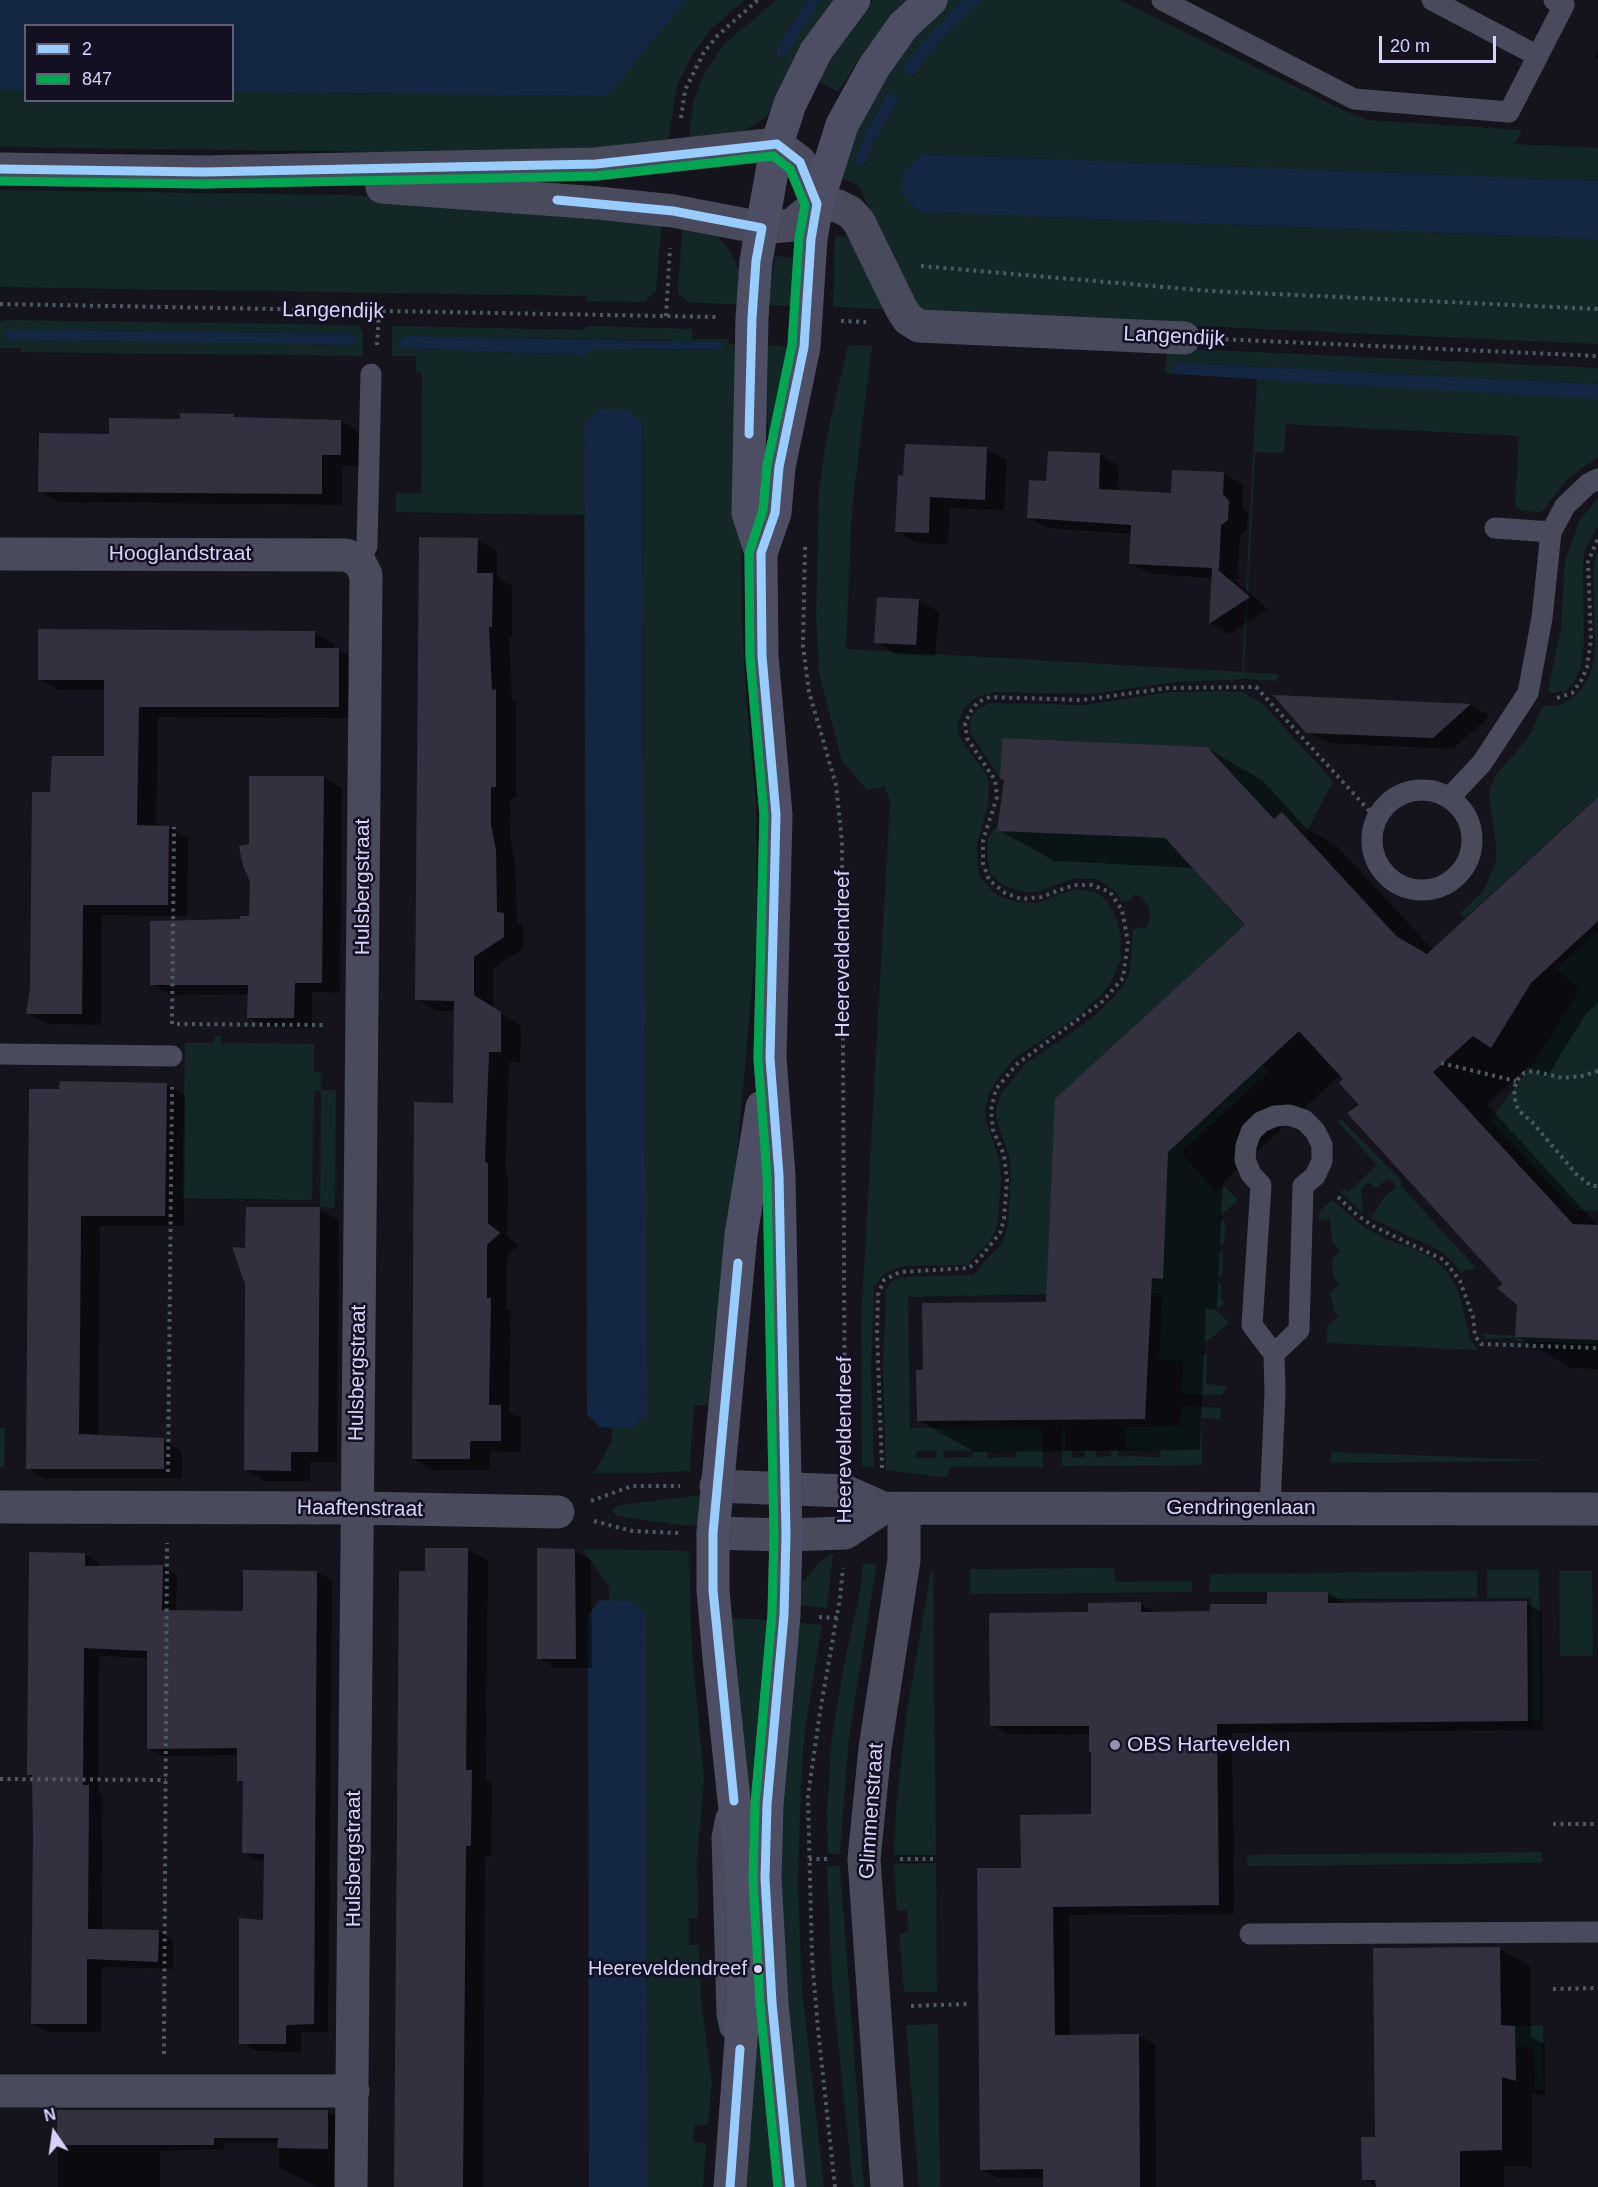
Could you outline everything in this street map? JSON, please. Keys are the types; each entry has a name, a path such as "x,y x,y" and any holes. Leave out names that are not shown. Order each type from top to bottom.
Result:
{"street":[{"path":"790,2187 772,2003 765,1878 768,1794 784,1615 786,1535 779,1175 770,1058 776,815 762,656 761,553 748,513 748,452 756,261 777,144 790,104 816,51 854,0"},
{"path":"761,553 775,513 779,467 804,347 811,239 817,204 842,125 874,67 903,26 931,0"},
{"path":"0,169 204,172 597,164 777,144 800,162 817,204"},
{"path":"204,172 346,185 598,202 672,211 762,228 792,225 817,204"},
{"name":"Langendijk","path":"817,204 838,206 850,212 859,222 905,314 908,319 919,326 1184,338"},
{"name":"Hooglandstraat","path":"0,554 346,555 359,561"},
{"name":"Hulsbergstraat","path":"351,2187 366,575 359,561"},
{"path":"730,2187 744,1972 742,1876 714,1600 713,1533 741,1235 770,1058"},
{"name":"Gendringenlaan","path":"716,1486 845,1491 894,1508 1598,1509"},
{"name":"Haaftenstraat","path":"0,1508 357,1508 558,1512"},
{"path":"713,1533 786,1535 845,1533 894,1508"},
{"name":"Glimmenstraat","path":"887,2187 864,1859 875,1748 904,1560 894,1508"},
{"path":"0,2091 352,2091"}],"lane":[{"path":"1162,0 1354,99 1509,111 1564,5 1554,0"},
{"path":"1432,0 1538,56"},
{"path":"359,561 367,546 371,374"},
{"path":"1450,797 1482,763 1528,693 1542,618 1551,532 1565,506 1588,484 1598,479"},
{"path":"1496,528 1551,532"},
{"path":"1421,789 1436,791 1450,797 1462,808 1470,822 1473,840 1470,858 1461,873 1446,885 1428,890 1410,889 1394,882 1380,869 1373,852 1372,833 1375,817 1389,801 1405,792 1421,789"},
{"path":"0,1054 172,1056"},
{"path":"1270,1507 1275,1393 1274,1354 1252,1325 1261,1185 1251,1174 1245,1160 1246,1146 1251,1132 1261,1122 1275,1116 1289,1115 1304,1120 1315,1131 1322,1145 1322,1161 1315,1176 1303,1186 1299,1330 1274,1354"},
{"path":"1250,1934 1598,1932"}],"path":[{"path":"887,280 922,266 1210,291 1598,309"},
{"name":"Langendijk","path":"0,304 666,316"},
{"name":"Langendijk","path":"1184,338 1598,356"},
{"path":"1528,693 1545,699 1559,698 1572,693 1581,681 1587,666 1591,640 1588,562 1598,538"},
{"path":"894,1508 877,1332 878,1294 884,1280 900,1272 969,1268 1000,1233 1004,1219 1007,1180 1004,1155 993,1130 991,1110 996,1089 1017,1064 1103,1001 1123,978 1128,942 1122,910 1110,892 1092,885 1074,885 1041,897 1022,899 1005,893 989,880 983,862 983,840 998,796 995,780 967,738 965,723 971,711 978,702 990,697 1082,700 1168,688 1256,687 1375,817"},
{"name":"Heereveldendreef","path":"809,692 836,785 842,842 845,1491"},
{"path":"163,2091 174,827"},
{"path":"172,1024 362,1026"},
{"path":"1441,1063 1516,1081"},
{"path":"1598,1071 1563,1078 1533,1071 1524,1073 1516,1081 1514,1096 1518,1110 1532,1122 1578,1176 1592,1186 1598,1186"},
{"path":"1315,1176 1356,1214 1374,1226 1444,1260 1460,1281 1473,1317 1475,1336 1481,1344 1598,1348"},
{"path":"558,1512 632,1486 716,1486"},
{"path":"558,1512 632,1531 713,1533"},
{"name":"Heereveldendreef","path":"835,2187 812,1959 808,1796 840,1598 845,1533"},
{"path":"0,1779 166,1780"},
{"path":"1553,1824 1598,1824"},
{"path":"1553,1989 1598,1988"},
{"path":"874,2008 967,2004"}],"green space":[{"path":"686,0 745,0 711,29 691,56 677,86 668,141 545,154 0,147 0,90 24,90 24,102 234,102 234,92 606,96"},
{"path":"776,0 807,0 776,50 778,58 781,58 821,0 838,0 766,117 742,132 689,139 693,103 705,71 724,44"},
{"path":"873,0 906,0 867,47 838,92 817,81 830,58"},
{"path":"947,0 962,0 908,60 912,77 946,34 982,0 1120,0 1367,120 1522,130 1515,144 1598,148 1598,181 923,154 905,170 903,193 918,212 1598,239 1598,344 925,312 919,309 901,281 859,186 842,179 854,136 892,60","holes":["899,98 864,164 859,148 868,127 883,100"]},
{"path":"0,190 346,195 662,221 656,291 644,302 587,301 587,296 0,287"},
{"path":"683,223 716,235 730,251 739,270 738,304 693,303 688,302 679,294"},
{"path":"835,236 849,237 885,309 833,307"},
{"path":"775,256 800,258 797,306 769,305"},
{"path":"5,320 355,325 359,326 363,333 363,356 21,352 21,348 0,348 0,322","holes":["9,329 355,335 357,340 350,345 9,340 4,337"]},
{"path":"392,326 585,330 586,326 692,329 693,339 728,339 729,344 740,345 742,618 746,697 756,804 757,935 729,1238 713,1349 708,1405 694,1405 690,1471 594,1473 612,1441 612,1428 605,1426 629,1427 647,1414 642,424 624,411 585,424 584,515 396,512 396,493 421,493 422,373 416,372 416,356 392,356","holes":["407,336 721,342 721,349 592,350 585,355 397,348 397,340"]},
{"path":"768,345 792,347 769,443 767,407"},
{"path":"848,345 872,346 852,509 846,649 1242,672 1257,378 1598,399 1598,457 1567,479 1544,510 1540,512 1521,511 1515,506 1519,436 1286,424 1284,453 1255,452 1244,672 1278,674 1277,681 1248,679 1176,682 1090,694 996,692 977,697 964,708 958,722 959,736 984,771 989,783 988,806 977,843 977,866 980,877 999,896 1018,902 1037,903 1081,889 1099,894 1109,903 1116,918 1120,933 1121,959 1110,984 1101,995 1075,1018 1015,1058 996,1081 989,1094 985,1111 999,1158 1001,1178 998,1221 995,1232 988,1243 967,1265 902,1266 883,1275 874,1287 871,1369 874,1468 862,1466 861,1321 890,801 885,786 867,790 842,761 819,673 816,616 819,491 826,440"},
{"path":"1167,348 1598,368 1598,384 1182,363 1172,371 1176,374 1165,373"},
{"path":"1598,498 1598,526 1585,550 1583,565 1584,643 1581,667 1573,684 1565,691 1552,693 1548,690 1561,628 1565,560 1580,520"},
{"path":"1598,549 1598,799 1596,798 1465,918 1460,913 1483,892 1496,861 1489,794 1494,777 1528,738 1543,706 1558,705 1570,700 1581,690 1590,674 1595,647 1593,566"},
{"path":"1170,692 1242,692 1262,703 1333,781 1306,833 1287,821 1281,827 1207,747 1002,738 1000,779 970,732 970,720 973,714 980,707 991,703 1084,705"},
{"path":"998,826 1165,838 1252,934 1058,1294 908,1297 910,1428 1042,1428 1043,1467 949,1467 948,1477 886,1470 883,1369 886,1290 892,1281 903,1277 973,1275 1001,1244 1008,1226 1011,1171 1009,1156 996,1119 1001,1094 1026,1063 1094,1016 1113,998 1127,979 1130,970 1133,930 1139,927 1146,929 1150,919 1149,907 1142,898 1135,894 1129,901 1122,901 1115,891 1097,879 1074,878 1033,892 1002,885 991,875 987,856 988,839","holes":["916,1451 936,1451 936,1458 917,1458","943,1451 972,1451 973,1457 944,1458","987,1451 1016,1451 1017,1457 988,1458"]},
{"path":"1598,931 1598,1211 1574,1210 1490,1120 1537,1058 1580,989 1556,969"},
{"path":"215,1036 221,1036 221,1043 314,1044 314,1072 321,1073 321,1090 314,1091 312,1200 182,1198 185,1043 214,1043"},
{"path":"1263,1065 1269,1072 1181,1152 1216,1193 1224,1185 1238,1200 1219,1217 1226,1224 1224,1243 1218,1248 1223,1255 1222,1274 1217,1280 1221,1285 1221,1300 1224,1303 1217,1310 1229,1323 1204,1344 1201,1354 1207,1355 1206,1384 1227,1386 1222,1395 1182,1394 1183,1361 1159,1360 1162,1293 1151,1293 1158,1147 1255,1068 1257,1071"},
{"path":"321,1090 336,1090 335,1208 320,1207"},
{"path":"1341,1119 1403,1182 1400,1185 1476,1268 1461,1272 1443,1252 1371,1218 1384,1198 1397,1187 1388,1178 1376,1188 1368,1182 1361,1189 1363,1213 1340,1192 1345,1189 1348,1192 1377,1165 1338,1122"},
{"path":"1332,1200 1365,1228 1385,1239 1415,1249 1434,1259 1445,1269 1458,1290 1471,1341 1479,1350 1327,1343 1327,1327 1338,1316 1330,1293 1339,1284 1333,1277 1332,1259 1340,1251 1332,1242 1330,1218 1319,1221 1319,1212"},
{"path":"1481,1334 1598,1340 1598,1344 1518,1341 1514,1338 1487,1339"},
{"path":"1181,1406 1221,1408 1220,1419 1202,1418 1202,1465 1062,1466 1062,1427 1065,1427 1065,1450 1071,1450 1072,1458 1085,1457 1085,1450 1096,1450 1096,1457 1111,1456 1111,1450 1118,1450 1118,1456 1161,1457 1160,1450 1126,1449 1125,1427 1180,1426"},
{"path":"0,1428 5,1428 4,1468 0,1467"},
{"path":"1331,1452 1537,1460 1537,1461 1331,1463"},
{"path":"703,1495 703,1526 616,1516 613,1510 618,1505"},
{"path":"582,1549 689,1551 692,1650 704,1778 697,1861 698,1918 689,1918 689,1945 699,1945 701,2001 712,2082 708,2125 695,2124 693,2142 706,2144 703,2187 647,2187 646,1615 627,1602 604,1602 609,1600 609,1586"},
{"path":"833,1553 827,1608 796,1605 802,1583 819,1563"},
{"path":"863,1563 876,1564 876,1568 849,1738 840,1854 828,1854 827,1817 831,1743 843,1670 861,1586"},
{"path":"1114,1568 1115,1582 1191,1581 1192,1592 970,1594 970,1569"},
{"path":"931,1570 933,1570 936,1855 894,1855 896,1809 906,1717"},
{"path":"1487,1570 1539,1570 1541,1721 1532,1721 1531,1598 1487,1598"},
{"path":"1477,1571 1477,1598 1328,1599 1328,1592 1209,1592 1210,1574"},
{"path":"1559,1571 1592,1571 1593,1656 1560,1656"},
{"path":"725,1618 771,1620 781,2187 739,2187"},
{"path":"791,1622 822,1625 805,1730 798,1885 802,1989 824,2186 817,2187 802,2187 776,1886"},
{"path":"1542,1852 1542,1862 1533,1863 1247,1866 1247,1855"},
{"path":"936,1863 937,1992 904,1992 899,1934 909,1932 907,1910 897,1911 894,1864"},
{"path":"827,1866 840,1866 864,2187 853,2187 832,1983"},
{"path":"938,2024 940,2187 919,2187 906,2025"},
{"path":"1543,2025 1544,2089 1535,2090 1534,2047 1515,2047 1515,2026"}],"water":[{"path":"0,0 686,0 607,96 234,92 234,24 24,24 24,90 0,90"},
{"path":"807,0 821,0 786,55 778,58 776,50"},
{"path":"962,0 982,0 946,34 912,77 902,70 908,60"},
{"path":"889,92 899,98 866,161 858,165 855,159 868,127"},
{"path":"923,154 1598,181 1598,239 919,212 902,195 904,171"},
{"path":"9,329 351,334 355,335 357,340 350,345 9,340 3,335"},
{"path":"407,336 721,342 721,349 592,350 585,355 397,348 397,340"},
{"path":"1182,363 1598,384 1598,399 1176,374 1172,371 1173,365"},
{"path":"603,409 628,410 642,423 647,1414 632,1428 600,1427 587,1414 584,424"},
{"path":"600,1600 631,1601 646,1615 647,2187 589,2187 588,1615"}],"building":[{"path":"180,413 341,420 341,455 322,455 322,494 38,492 39,433 109,434 109,418 180,419"},
{"path":"905,444 987,447 985,500 930,497 929,533 895,532 898,475 903,476"},
{"path":"1048,451 1100,453 1099,489 1171,493 1172,470 1224,472 1223,494 1229,501 1228,520 1221,525 1219,569 1217,569 1250,597 1209,624 1212,568 1129,564 1131,525 1027,518 1029,480 1046,481"},
{"path":"419,537 478,538 477,573 493,573 492,627 489,627 492,690 496,689 496,787 491,787 491,825 496,850 497,912 504,913 504,937 474,957 474,995 501,1012 501,1052 489,1052 485,1161 488,1164 488,1223 500,1233 487,1245 487,1298 491,1298 489,1405 501,1405 501,1441 470,1441 470,1459 412,1459 414,1102 453,1103 454,1001 415,1000"},
{"path":"877,597 919,599 916,645 874,643"},
{"path":"38,629 315,631 315,648 339,648 339,707 139,707 137,825 169,826 168,905 83,905 82,1014 26,1014 30,988 32,792 50,792 52,756 104,756 104,680 38,680"},
{"path":"1273,695 1471,704 1433,738 1306,733"},
{"path":"1002,738 1207,747 1274,819 1282,812 1396,936 1427,954 1598,797 1598,921 1531,983 1491,1048 1473,1036 1433,1072 1573,1224 1598,1225 1598,1340 1515,1337 1517,1305 1497,1288 1503,1284 1347,1113 1359,1105 1339,1083 1343,1079 1299,1031 1168,1152 1163,1279 1152,1278 1145,1419 917,1421 916,1370 923,1370 922,1303 1046,1302 1055,1099 1245,925 1165,838 997,831 1004,780 1000,779"},
{"path":"249,776 324,776 322,983 295,983 294,1018 247,1018 248,985 150,985 150,921 240,919 240,916 249,916 250,881 243,866 239,846 249,844"},
{"path":"60,1081 167,1083 165,1216 81,1216 79,1434 164,1438 164,1469 26,1469 29,1089 59,1089"},
{"path":"246,1207 320,1207 318,1452 291,1452 291,1471 244,1470 245,1284 232,1247 245,1248"},
{"path":"425,1548 468,1548 466,1770 472,1770 471,1846 466,1846 463,2187 394,2187 399,1571 425,1571"},
{"path":"537,1548 575,1549 576,1659 537,1659"},
{"path":"29,1552 85,1553 85,1566 163,1565 162,1610 243,1611 243,1570 317,1571 314,2024 286,2025 286,2044 239,2044 239,1918 263,1920 264,1854 242,1853 243,1781 237,1781 237,1748 147,1749 147,1651 84,1648 83,1785 89,1785 88,1929 159,1930 158,1962 87,1959 87,2024 31,2024 33,1835 32,1775 27,1775"},
{"name":"OBS Hartevelden","path":"1267,1592 1328,1592 1328,1603 1527,1601 1528,1721 1217,1724 1219,1905 1053,1907 1055,2035 1139,2034 1140,2187 1043,2187 1043,2169 980,2170 977,1868 1021,1868 1020,1815 1091,1814 1089,1726 990,1726 989,1613 1088,1612 1088,1603 1141,1602 1141,1612 1210,1611 1210,1604 1267,1604"},
{"path":"1500,1947 1501,2025 1515,2026 1516,2081 1502,2077 1502,2150 1460,2151 1460,2187 1376,2187 1375,2180 1362,2180 1361,2137 1375,2137 1373,1948"},
{"path":"57,2110 328,2110 328,2149 277,2148 278,2138 214,2138 214,2145 57,2145"}],"transit line":[{"name":"2","path":"0,169 204,172 596,164 777,144 800,162 817,204 811,239 804,347 779,467 775,513 761,553 762,656 776,815 770,1058 779,1175 786,1535 784,1615 767,1805 765,1878 772,2003 790,2187"},
{"name":"847","path":"0,181 204,184 596,176 773,156 790,169 805,205 799,238 792,345 767,465 763,510 749,553 750,657 764,815 758,1058 767,1176 774,1535 772,1614 755,1804 753,1879 760,2004 778,2187"},
{"name":"2","path":"557,200 673,211 762,228 756,261 752,318 749,434"},
{"name":"2","path":"734,1801 713,1590 713,1533 738,1263"},
{"name":"2","path":"730,2187 740,2049"}],"place":[{"name":"OBS Hartevelden","path":"1115,1745"},
{"name":"Heereveldendreef","path":"758,1969"}]}
